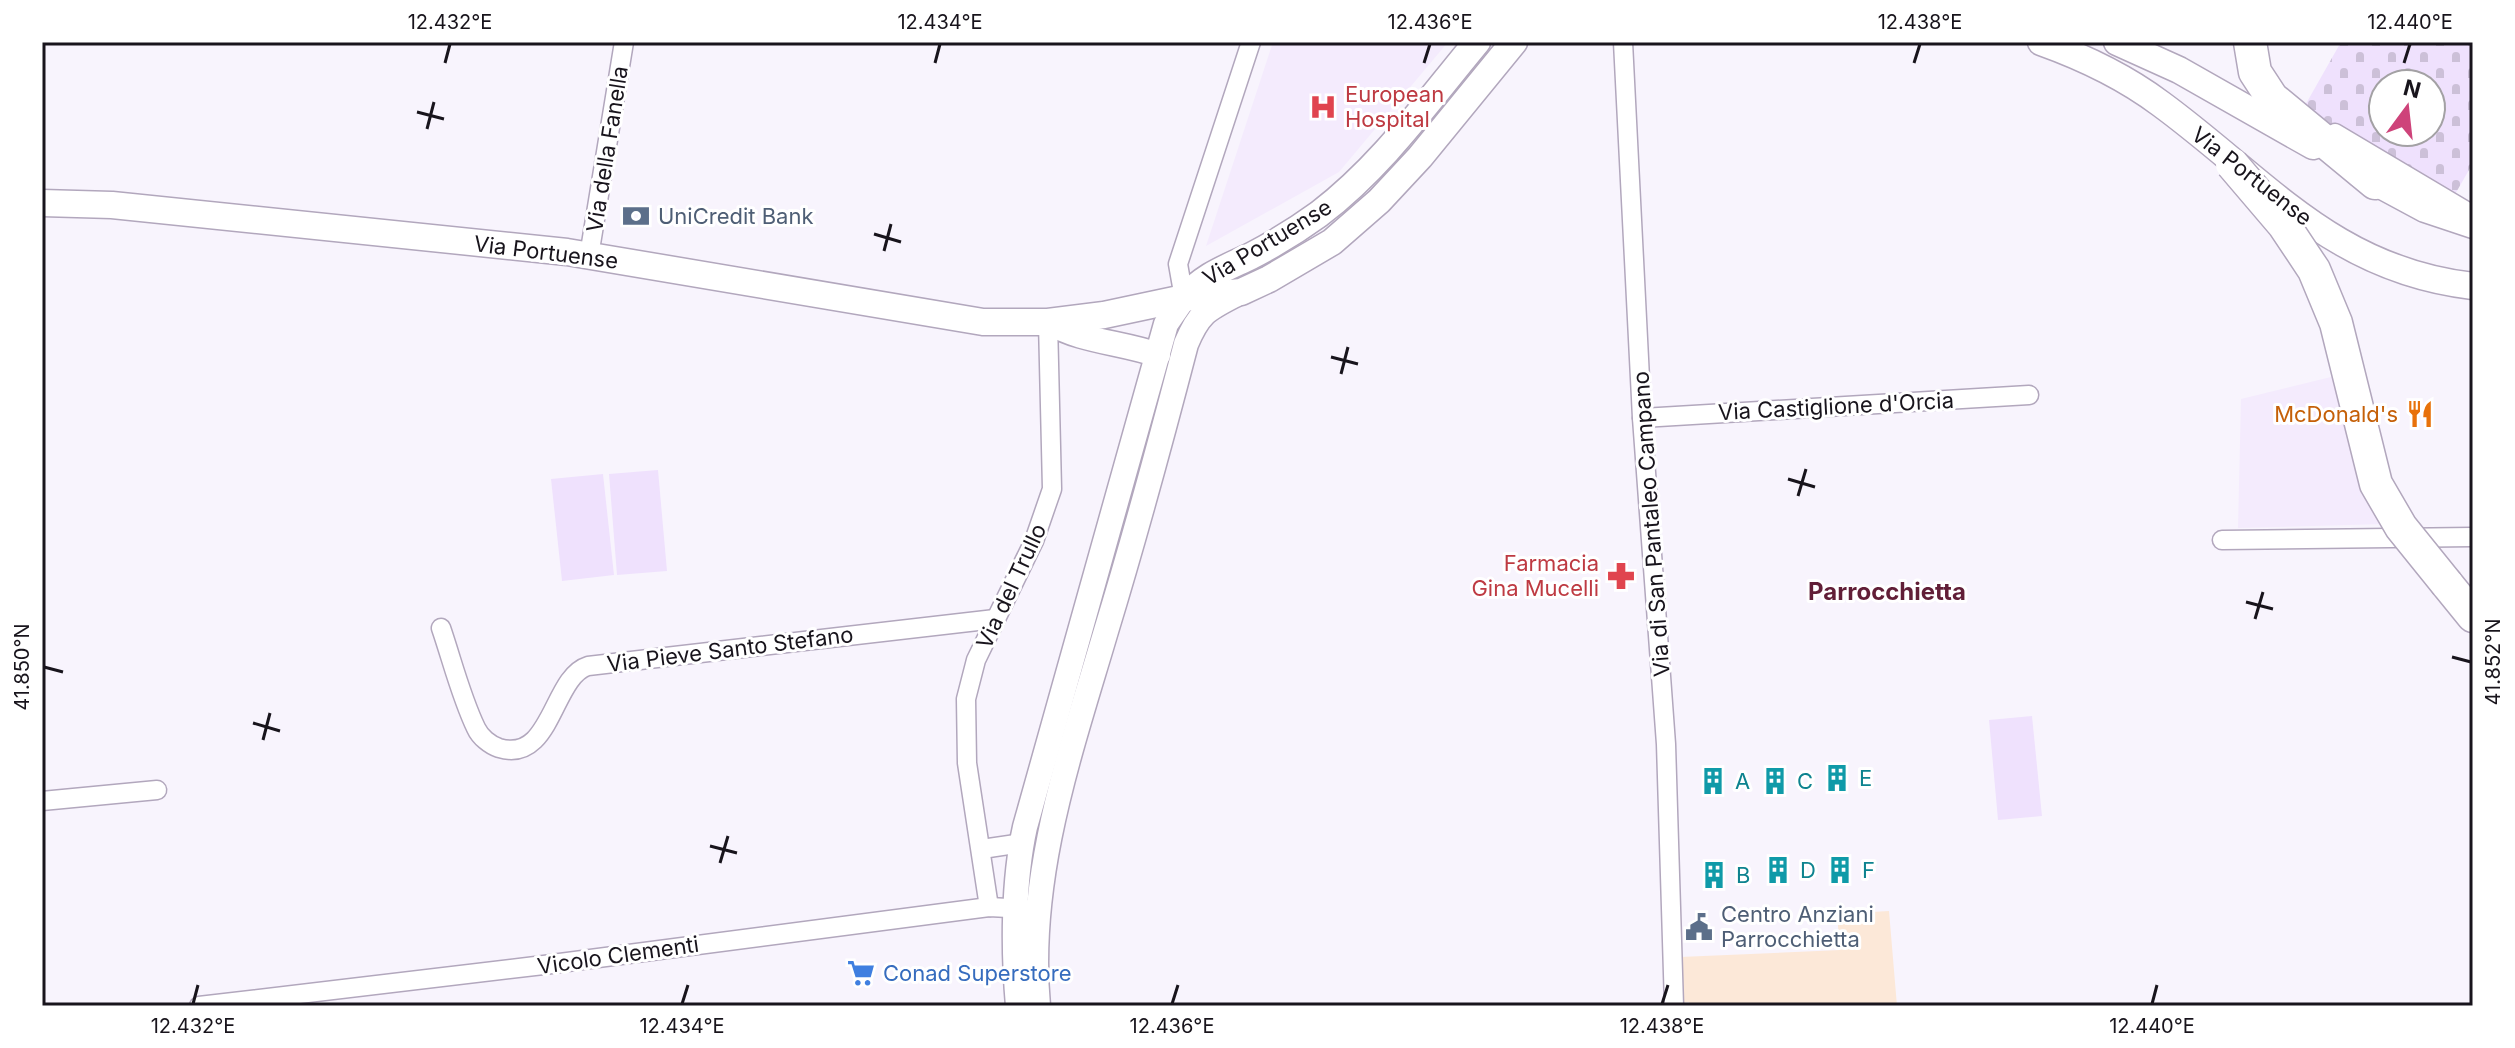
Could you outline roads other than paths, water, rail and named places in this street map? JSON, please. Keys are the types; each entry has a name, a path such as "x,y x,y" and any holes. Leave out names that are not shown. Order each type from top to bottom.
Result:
{"highway":[{"path":"2250,42 2255,72 2265,91 2375,183"},
{"path":"2232,164 2284,225 2326,294 2340,336 2376,484 2401,527 2473,616"}],"main road":[{"name":"Via Portuense","path":"1184,298 1206,276 1299,227 1356,183 1401,136 1477,42"},
{"name":"Via Portuense","path":"42,203 141,207 589,256 964,320 1048,322 1104,315 1184,298 1241,292 1316,253 1362,217 1420,157 1514,42"},
{"name":"Via Portuense","path":"2041,42 2097,66 2160,103 2232,164 2308,222 2361,254 2408,273 2473,286"},
{"path":"2117,42 2162,61 2244,105 2425,209 2473,225"}],"street":[{"path":"1186,344 1184,298 1178,264 1251,42"},
{"name":"Via di San Pantaleo Campano","path":"1623,42 1642,418 1667,759 1674,1006"},
{"name":"Via della Fanella","path":"589,256 621,43"},
{"path":"2307,115 2473,215"},
{"path":"1018,1006 1028,909 1186,344 1195,322 1204,312 1241,292"},
{"path":"1038,1006 1022,843 1166,324 1184,298"},
{"name":"Via Portuense","path":"1048,322 1078,337 1134,346 1158,355"},
{"name":"Via del Trullo","path":"989,907 969,773 965,710 972,672 1034,541 1052,489 1048,322"},
{"name":"Via Castiglione d'Orcia","path":"1642,418 2029,395"},
{"path":"2222,540 2473,537"},
{"name":"Via Pieve Santo Stefano","path":"441,628 475,728 490,744 510,749 530,743 554,712 574,675 588,666 995,619"},
{"path":"1072,658 1096,665"},
{"path":"42,801 157,790"},
{"path":"982,849 1022,843"},
{"name":"Vicolo Clementi","path":"199,1006 552,964 835,925 989,907 1028,909"}],"place":[{"name":"European Hospital","path":"1323,107"},
{"name":"UniCredit Bank","path":"636,216"},
{"name":"McDonald's","path":"2420,414"},
{"name":"Farmacia Gina Mucelli","path":"1621,576"},
{"name":"E","path":"1837,778"},
{"name":"A","path":"1713,781"},
{"name":"C","path":"1775,781"},
{"name":"D","path":"1778,870"},
{"name":"F","path":"1840,870"},
{"name":"B","path":"1714,875"},
{"name":"Centro Anziani Parrocchietta","path":"1699,927"},
{"name":"Conad Superstore","path":"861,973"}],"district":[{"name":"Parrocchietta","path":"1887,592"}]}
